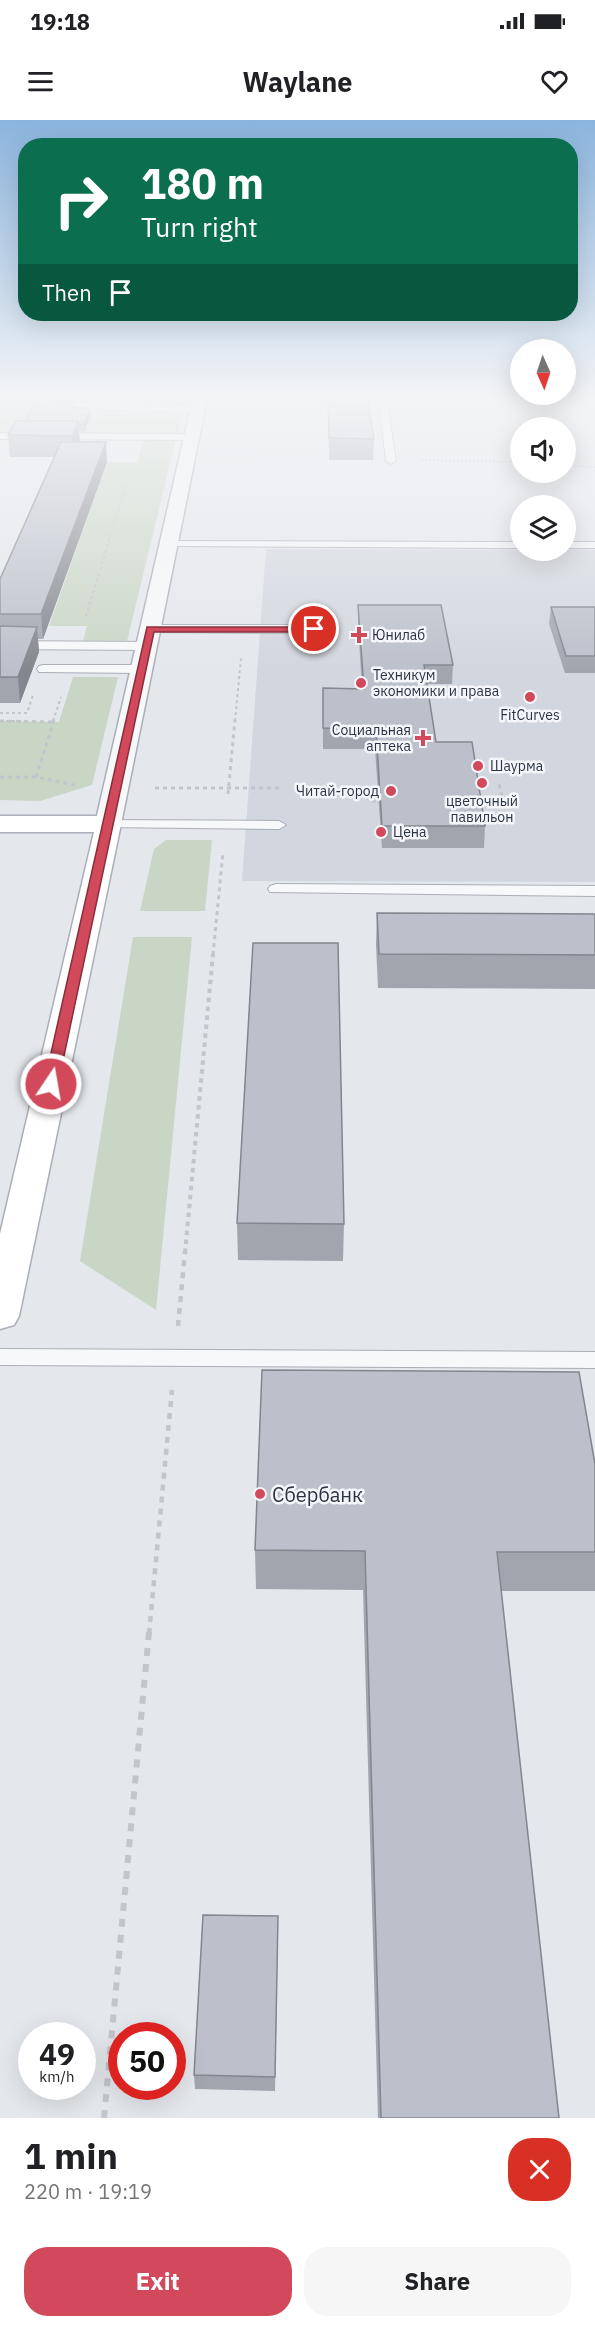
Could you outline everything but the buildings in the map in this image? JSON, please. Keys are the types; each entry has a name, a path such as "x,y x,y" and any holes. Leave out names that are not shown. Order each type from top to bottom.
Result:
{"main road":[{"path":"0,824 108,824 0,1316"}],"street":[{"path":"108,824 181,487"}],"lane":[{"path":"169,544 510,545"},
{"path":"576,545 595,545"},
{"path":"0,645 77,646 244,630 314,629"},
{"path":"42,669 142,669"},
{"path":"108,824 279,825"},
{"path":"276,889 595,891"},
{"path":"0,1357 595,1360"}],"path":[{"path":"77,646 125,487"},
{"path":"228,799 244,630"},
{"path":"0,713 27,713 42,669"},
{"path":"36,777 69,669"},
{"path":"0,721 53,722"},
{"path":"0,777 36,777 88,788"},
{"path":"469,801 503,801 499,783"},
{"path":"154,788 280,788"},
{"path":"367,788 369,801 391,801"},
{"path":"104,2118 223,847"}],"shaded area":[{"path":"266,549 510,550 510,561 576,561 576,550 595,550 595,882 242,881"}],"green space":[{"path":"98,487 164,487 127,641 83,641 87,626 49,626"},
{"path":"73,677 118,677 92,785 40,801 0,800 0,721 59,722"},
{"path":"166,840 212,840 205,911 140,911 154,849"},
{"path":"133,937 192,937 156,1310 80,1261"}],"place":[{"name":"Юнилаб","path":"359,635"},
{"name":"Техникум экономики и права","path":"361,683"},
{"name":"FitCurves","path":"530,697"},
{"name":"Социальная аптека","path":"423,738"},
{"name":"Шаурма","path":"478,766"},
{"name":"цветочный павильон","path":"482,783"},
{"name":"Читай-город","path":"391,791"},
{"name":"Цена","path":"381,832"},
{"name":"Сбербанк","path":"260,1494"}],"route":[{"path":"51,1084 150,629 314,629"}]}
